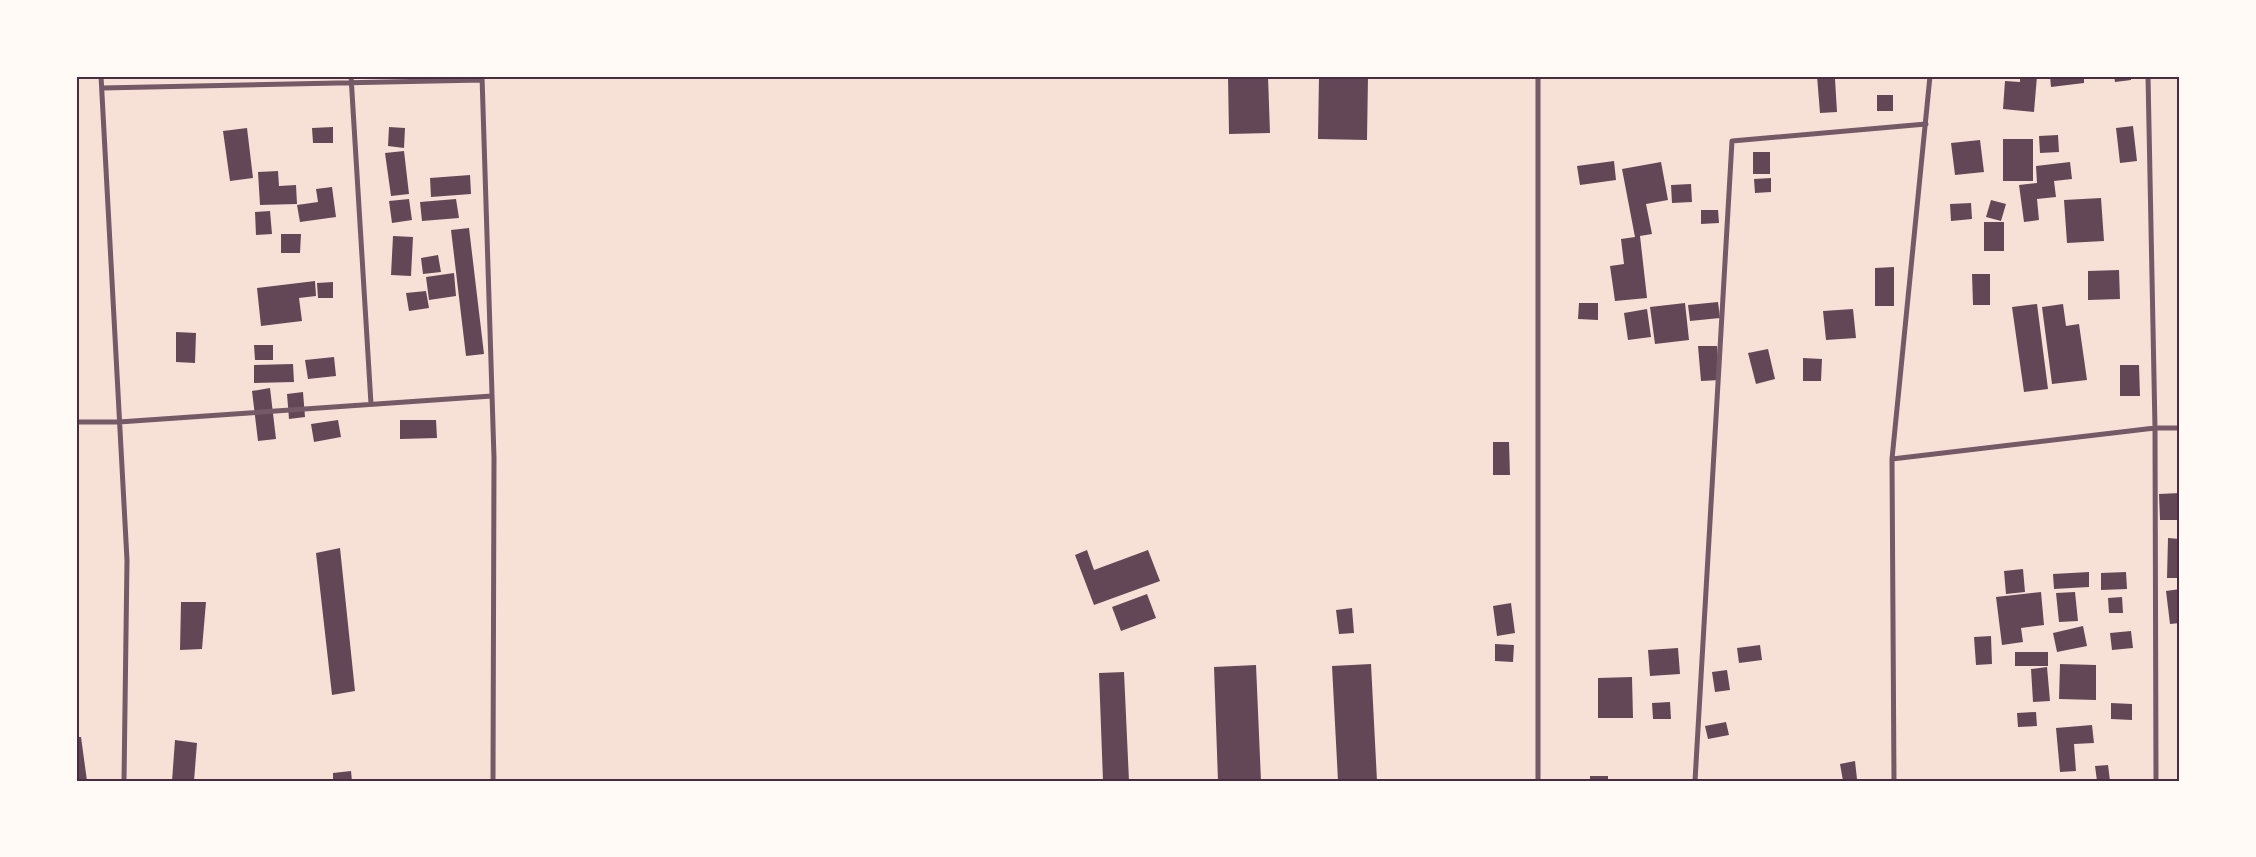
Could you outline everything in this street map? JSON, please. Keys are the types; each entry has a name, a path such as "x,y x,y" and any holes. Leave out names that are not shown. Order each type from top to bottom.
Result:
{"street":[{"path":"101,76 127,560 124,781"},
{"path":"1538,76 1538,781"},
{"path":"1894,781 1892,459 1930,76"},
{"path":"2148,76 2155,428 2156,781"},
{"path":"102,88 351,79 482,78 494,458 493,781"},
{"path":"351,79 371,404"},
{"path":"1695,781 1732,141 1926,124"},
{"path":"76,422 119,422 492,396"},
{"path":"1892,459 2155,428 2180,428"}],"building":[{"path":"1228,76 1268,76 1270,133 1229,134"},
{"path":"1319,76 1368,76 1367,140 1318,139"},
{"path":"1817,76 1853,76 1835,79 1837,112 1820,113"},
{"path":"2020,76 2037,76 2034,112 2003,109 2005,81 2020,82"},
{"path":"2050,76 2084,76 2084,83 2051,87"},
{"path":"2114,76 2131,76 2131,80 2115,82"},
{"path":"1877,95 1893,95 1893,111 1877,111"},
{"path":"2133,126 2137,161 2120,163 2116,128"},
{"path":"333,127 333,143 313,143 312,128"},
{"path":"389,127 405,128 404,148 388,146"},
{"path":"247,128 253,178 230,181 223,131"},
{"path":"2058,135 2059,152 2040,153 2039,136"},
{"path":"2003,139 2033,139 2033,181 2003,181"},
{"path":"1980,140 1984,172 1955,175 1951,143"},
{"path":"404,151 409,194 391,196 385,153"},
{"path":"1753,152 1770,152 1770,174 1753,174"},
{"path":"1614,161 1616,180 1580,185 1577,166"},
{"path":"1661,162 1668,200 1646,204 1652,234 1640,236 1647,298 1615,301 1610,266 1624,264 1621,239 1635,237 1622,169"},
{"path":"2070,162 2072,179 2054,181 2056,197 2037,199 2039,220 2024,222 2019,185 2037,183 2036,166"},
{"path":"278,171 279,186 296,185 297,204 260,205 258,172"},
{"path":"470,175 471,194 431,197 430,178"},
{"path":"1771,178 1771,192 1755,193 1754,179"},
{"path":"1691,184 1692,202 1672,203 1671,185"},
{"path":"332,187 336,217 300,222 297,205 318,202 316,189"},
{"path":"2101,198 2104,241 2067,243 2064,200"},
{"path":"409,199 412,220 392,223 389,201"},
{"path":"456,199 459,218 422,221 420,202"},
{"path":"1991,200 2006,204 2001,221 1986,217"},
{"path":"1971,203 1972,219 1951,221 1950,204"},
{"path":"1701,210 1718,210 1719,223 1701,224"},
{"path":"270,211 272,234 256,235 255,212"},
{"path":"1984,222 2004,222 2004,251 1984,251"},
{"path":"469,228 484,354 466,356 451,230"},
{"path":"281,234 301,234 300,253 281,253"},
{"path":"393,236 413,237 411,276 391,275"},
{"path":"438,255 441,272 423,274 421,258"},
{"path":"1894,267 1894,306 1875,306 1875,268"},
{"path":"2119,270 2120,299 2088,300 2088,271"},
{"path":"454,273 456,296 429,300 426,277"},
{"path":"1972,274 1990,274 1990,305 1973,305"},
{"path":"315,281 316,296 299,298 302,321 261,326 257,288"},
{"path":"333,282 333,298 318,298 317,283"},
{"path":"426,291 429,308 409,311 406,293"},
{"path":"1718,302 1720,318 1690,321 1688,305"},
{"path":"1579,303 1598,303 1598,320 1578,319"},
{"path":"1685,303 1689,340 1655,344 1650,307"},
{"path":"2037,304 2048,389 2024,392 2012,307"},
{"path":"2063,304 2066,326 2079,324 2087,380 2052,384 2042,307"},
{"path":"1647,309 1651,337 1628,340 1624,313"},
{"path":"1853,309 1856,338 1826,340 1823,311"},
{"path":"176,332 196,333 195,363 176,362"},
{"path":"254,345 273,345 273,360 255,360"},
{"path":"1698,346 1717,346 1720,380 1701,381"},
{"path":"1768,349 1775,379 1756,384 1748,353"},
{"path":"334,357 336,376 308,379 305,360"},
{"path":"1803,358 1822,359 1821,381 1803,381"},
{"path":"293,364 294,382 254,383 254,365"},
{"path":"2120,365 2139,365 2140,396 2120,396"},
{"path":"270,388 276,439 258,441 252,391"},
{"path":"303,392 305,417 289,419 287,394"},
{"path":"338,420 341,437 314,442 311,424"},
{"path":"400,420 436,420 437,438 400,439"},
{"path":"1493,442 1509,442 1510,475 1493,475"},
{"path":"2180,493 2180,520 2160,520 2159,494"},
{"path":"2168,538 2180,539 2180,578 2167,578"},
{"path":"340,548 355,691 332,695 316,553"},
{"path":"1087,550 1094,570 1148,550 1160,581 1094,605 1075,555"},
{"path":"2023,569 2025,592 2006,594 2004,571"},
{"path":"2089,572 2089,587 2054,589 2053,574"},
{"path":"2126,572 2127,589 2101,590 2101,573"},
{"path":"2180,589 2180,623 2170,624 2166,591"},
{"path":"2041,592 2044,625 2021,628 2023,642 2002,645 1996,597"},
{"path":"2075,592 2078,621 2059,622 2056,593"},
{"path":"1147,594 1156,618 1121,631 1112,607"},
{"path":"2122,597 2123,613 2109,613 2108,598"},
{"path":"181,602 206,602 202,649 180,650"},
{"path":"1511,603 1515,633 1497,636 1493,606"},
{"path":"1352,608 1354,633 1339,634 1336,610"},
{"path":"2083,626 2087,646 2057,652 2053,633"},
{"path":"2131,631 2133,648 2112,650 2110,633"},
{"path":"1991,636 1992,664 1976,665 1974,637"},
{"path":"1495,644 1514,645 1513,662 1495,661"},
{"path":"1760,645 1762,660 1739,663 1737,648"},
{"path":"1678,648 1680,674 1650,676 1648,650"},
{"path":"2015,652 2048,652 2048,666 2015,666"},
{"path":"1371,664 1377,781 1338,781 1332,666"},
{"path":"2060,664 2096,665 2096,700 2059,699"},
{"path":"1256,665 1261,781 1218,781 1214,667"},
{"path":"2047,667 2050,701 2033,702 2031,669"},
{"path":"1727,670 1730,690 1715,692 1712,672"},
{"path":"1124,672 1129,781 1103,781 1099,673"},
{"path":"1632,677 1633,718 1598,718 1598,678"},
{"path":"1670,702 1671,719 1653,719 1652,703"},
{"path":"2111,703 2132,704 2132,720 2111,719"},
{"path":"2036,712 2037,726 2018,727 2017,713"},
{"path":"1726,722 1729,735 1708,739 1705,726"},
{"path":"2092,725 2094,743 2074,744 2076,771 2060,772 2056,728"},
{"path":"76,737 81,737 87,781 76,781"},
{"path":"175,740 197,743 194,781 172,781"},
{"path":"1855,761 1857,779 1843,781 1840,764"},
{"path":"2108,765 2110,781 2097,781 2095,766"},
{"path":"351,771 352,781 333,781 333,773"},
{"path":"1590,776 1608,776 1608,781 1590,781"}]}
